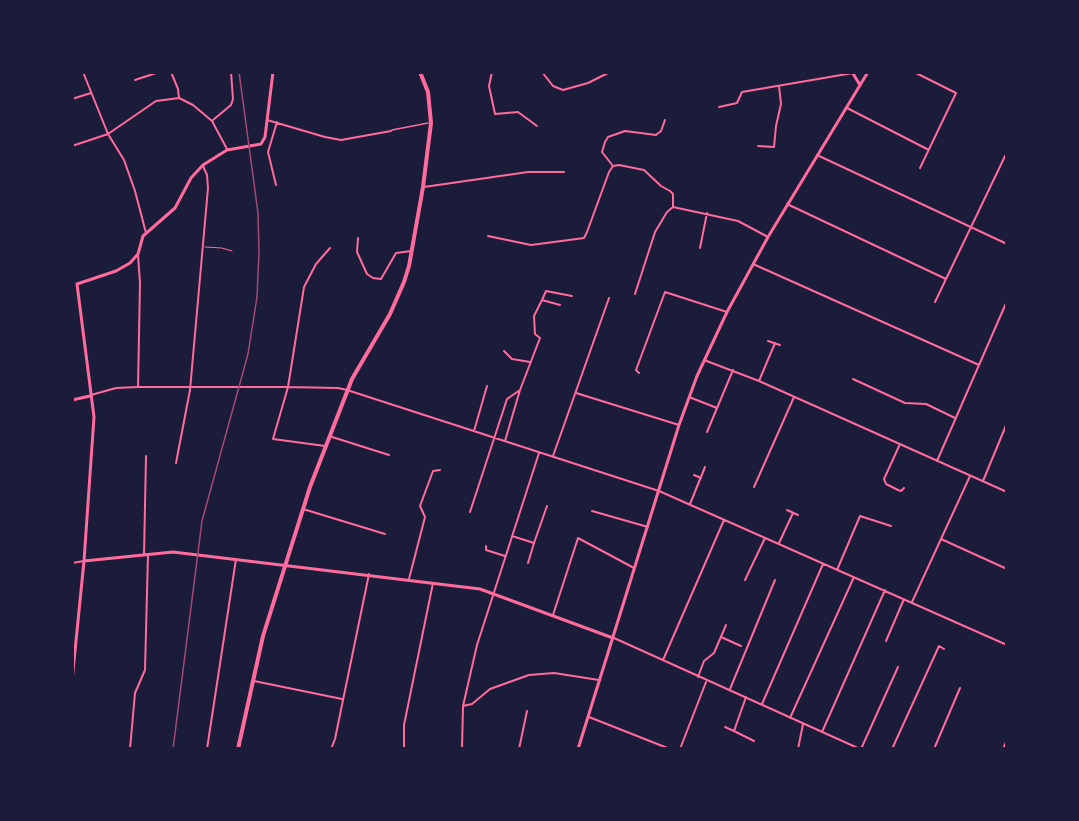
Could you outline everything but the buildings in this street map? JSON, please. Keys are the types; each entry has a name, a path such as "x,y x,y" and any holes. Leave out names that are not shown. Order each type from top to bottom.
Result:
{"highway":[{"path":"238,749 264,636 303,508 347,390 404,282 423,187 431,123 428,92 420,72"}],"street":[{"path":"82,72 108,134 124,160 146,233"},
{"path":"135,80 159,72"},
{"path":"171,72 179,98"},
{"path":"212,121 231,105 234,92 231,72"},
{"path":"138,387 140,283 138,254 142,239 175,208 190,178 203,165 227,150 261,144 265,137 273,87 273,72"},
{"path":"492,72 489,86 495,114"},
{"path":"542,72 554,86 563,90 588,83 610,72"},
{"path":"719,107 737,103 742,92 852,72 860,85"},
{"path":"578,749 679,424 704,360 768,237 868,72"},
{"path":"914,72 956,93 920,168"},
{"path":"758,146 774,147 781,104 779,86"},
{"path":"72,99 91,93"},
{"path":"72,146 108,134 156,101 179,98 193,105 212,121 227,150"},
{"path":"847,108 928,150"},
{"path":"488,117 495,114 521,113 537,126"},
{"path":"267,120 341,140 431,123"},
{"path":"613,166 602,152 608,137 625,131 659,134 665,120"},
{"path":"276,185 268,152 277,122"},
{"path":"654,135 654,141"},
{"path":"935,302 1007,152"},
{"path":"817,155 1007,244"},
{"path":"176,463 190,387 208,183 203,165"},
{"path":"488,236 531,245 584,238 609,172 613,166 619,165 644,170 673,194 673,207"},
{"path":"423,187 528,172 564,172"},
{"path":"787,204 946,279"},
{"path":"635,294 655,232 667,212 673,207 738,221 768,237"},
{"path":"700,249 707,213"},
{"path":"358,237 357,252 367,274 373,278 381,279 396,253 412,251"},
{"path":"326,446 273,438 288,387 304,287 316,264 330,248"},
{"path":"72,681 84,561 94,417 74,284 124,267 138,254"},
{"path":"753,264 979,366"},
{"path":"505,441 520,390 540,338 535,334 534,316 537,308 546,291 572,296"},
{"path":"635,371 664,291 727,312"},
{"path":"553,456 609,298"},
{"path":"542,300 560,305"},
{"path":"937,461 1007,301"},
{"path":"768,341 780,345"},
{"path":"759,381 775,344"},
{"path":"504,351 512,359 530,362"},
{"path":"704,360 759,381 1007,492"},
{"path":"707,432 733,370"},
{"path":"853,379 905,403 926,404 955,418"},
{"path":"474,431 487,386"},
{"path":"72,400 116,388 138,387 288,387 347,390 659,491 1007,645"},
{"path":"470,512 507,399 520,390"},
{"path":"576,393 679,424"},
{"path":"689,397 717,408"},
{"path":"754,487 794,397"},
{"path":"983,481 1007,423"},
{"path":"329,436 389,455"},
{"path":"900,444 884,479 886,484 898,490 901,491 904,488"},
{"path":"462,749 463,706 477,645 539,453"},
{"path":"130,749 135,693 145,670 146,456"},
{"path":"690,504 705,467"},
{"path":"409,579 425,517 420,506 432,471 440,470"},
{"path":"694,475 701,478"},
{"path":"912,603 970,476"},
{"path":"528,563 547,506"},
{"path":"303,508 386,534"},
{"path":"787,510 798,514"},
{"path":"592,511 648,526"},
{"path":"779,543 793,513"},
{"path":"837,570 860,516 891,526"},
{"path":"663,660 724,520"},
{"path":"512,536 534,543"},
{"path":"553,615 578,538 635,568"},
{"path":"747,579 765,538"},
{"path":"941,539 1007,568"},
{"path":"486,546 486,550 505,556"},
{"path":"72,563 173,552 369,574 493,592 613,638 860,749 898,667"},
{"path":"207,749 236,560"},
{"path":"762,704 823,564"},
{"path":"337,749 332,748 369,574"},
{"path":"790,718 854,577"},
{"path":"730,689 775,580"},
{"path":"404,749 404,725 433,583"},
{"path":"822,732 885,590"},
{"path":"886,641 904,599"},
{"path":"698,677 704,661 714,653 726,625"},
{"path":"721,637 741,646"},
{"path":"892,749 939,646 944,649"},
{"path":"463,706 472,704 490,689 529,675 554,674 601,680"},
{"path":"254,681 343,699"},
{"path":"680,749 706,681"},
{"path":"934,749 960,688"},
{"path":"734,731 746,697"},
{"path":"519,749 528,711"},
{"path":"588,717 670,749"},
{"path":"798,749 803,724"},
{"path":"725,727 754,741"},
{"path":"1003,749 1007,740"}],"lane":[{"path":"202,247 232,251"}],"railway":[{"path":"173,749 202,521 248,354 257,297 258,213 239,72"}]}
